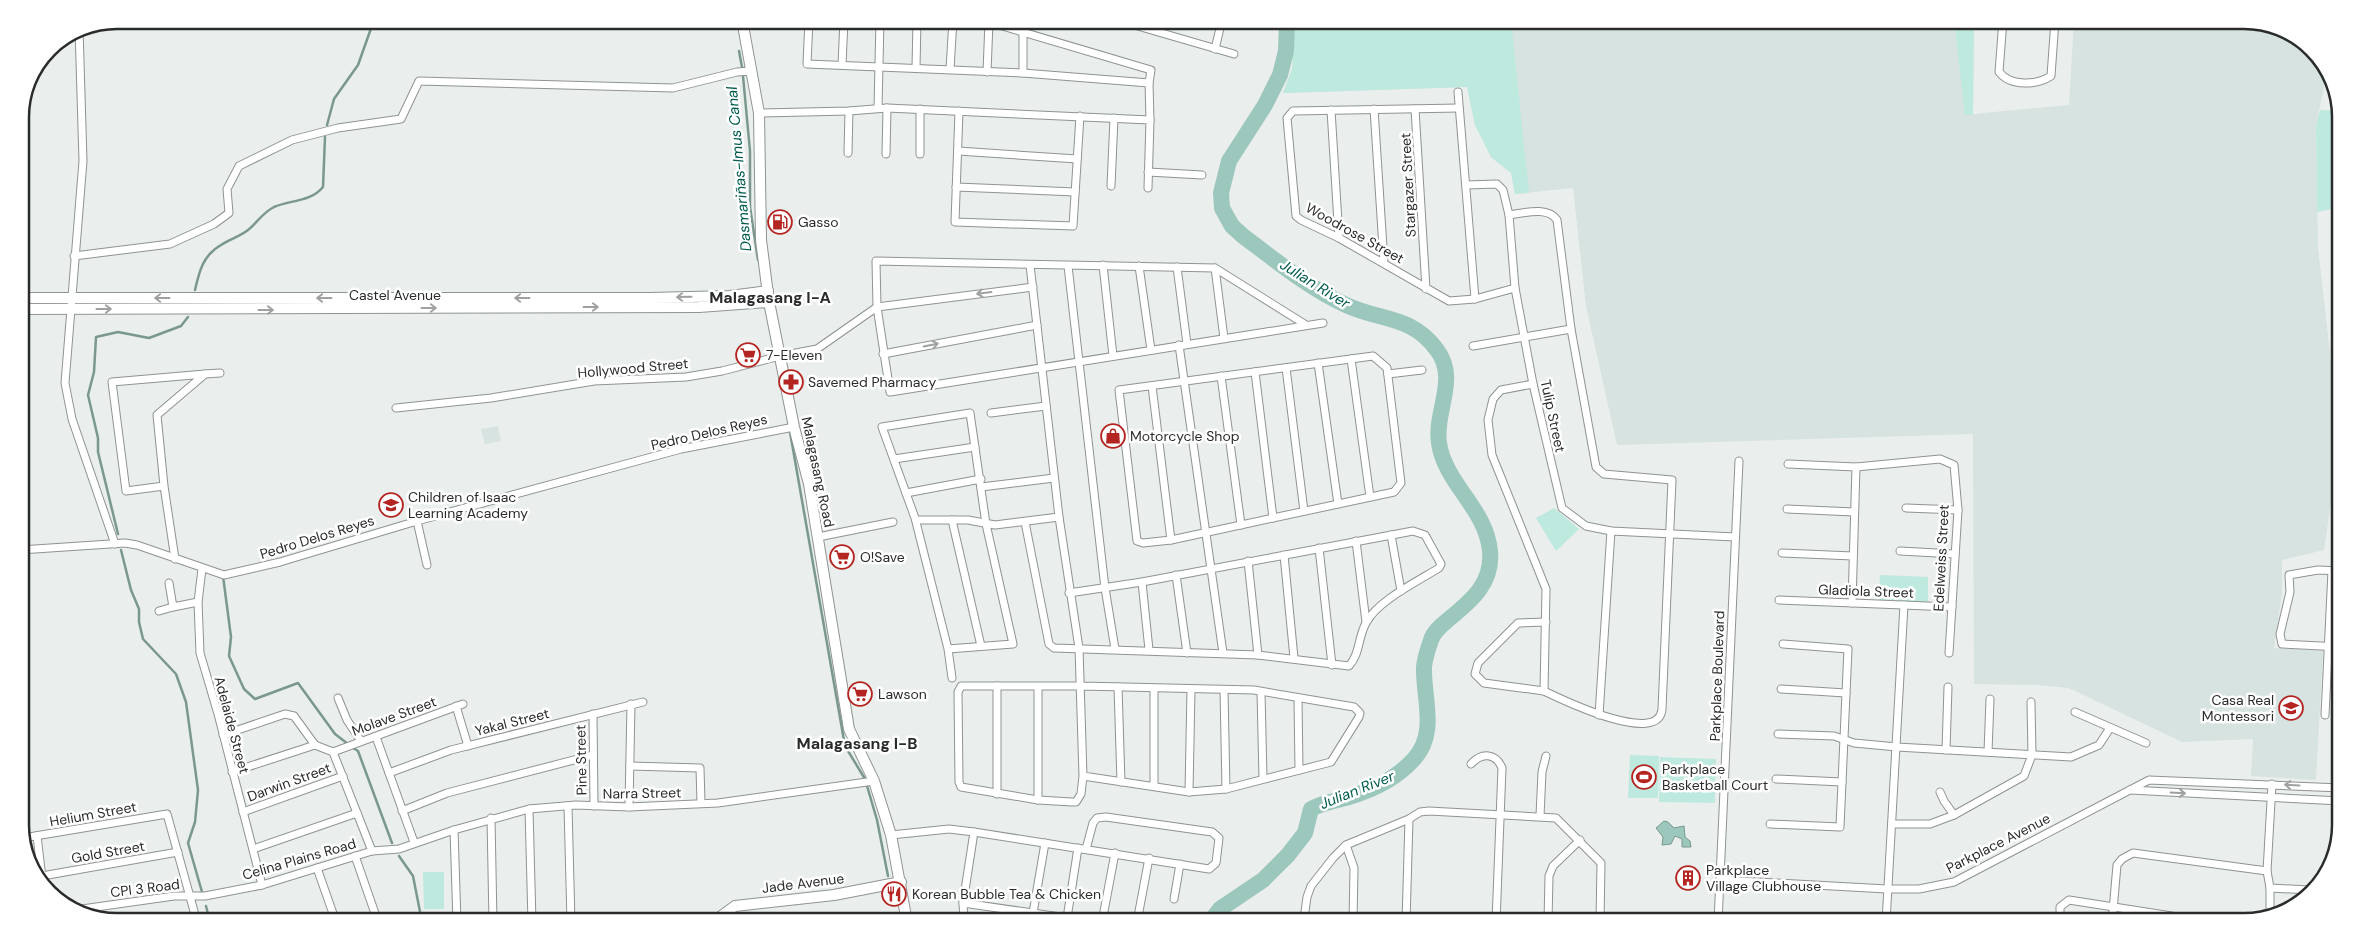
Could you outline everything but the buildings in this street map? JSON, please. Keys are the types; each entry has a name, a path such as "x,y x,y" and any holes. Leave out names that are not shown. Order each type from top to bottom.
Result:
{"street":[{"name":"Malagasang Road","path":"744,29 759,113 761,240 769,302 794,426 809,484 849,729 874,781 891,835 906,913"},
{"path":"809,29 807,64 1023,73 1149,83"},
{"path":"842,65 844,29"},
{"path":"878,108 880,29"},
{"path":"916,68 917,29"},
{"path":"950,70 952,29"},
{"path":"986,29 987,72"},
{"path":"1013,29 1151,70 1149,83 1148,188"},
{"path":"1148,29 1234,54"},
{"path":"1215,48 1220,29"},
{"path":"2002,29 1999,72 2004,78 2013,82 2027,83 2042,82 2051,76 2054,29"},
{"path":"1023,32 1023,73"},
{"path":"79,37 83,160 65,383 72,419 115,544"},
{"path":"74,256 170,244 214,224 230,213 227,189 239,166 292,140 338,128 401,119 419,81 673,88 737,72 752,71"},
{"path":"1458,92 1476,299"},
{"path":"759,113 849,111 887,108 1150,120"},
{"path":"886,154 887,108"},
{"name":"Woodrose Street","path":"1459,108 1293,111 1287,118 1296,216 1339,238 1449,301 1476,299 1515,288"},
{"path":"920,109 920,154"},
{"path":"1374,109 1384,263"},
{"name":"Stargazer Street","path":"1416,109 1426,289"},
{"path":"1331,110 1339,238"},
{"path":"848,153 849,111"},
{"path":"959,111 955,222 1073,226 1080,116"},
{"path":"1111,186 1114,118"},
{"path":"958,152 1077,159"},
{"path":"1148,172 1202,175"},
{"name":"Tulip Street","path":"1466,185 1500,186 1503,190 1509,214 1515,288 1533,384 1559,503 1578,522 1586,526 1610,531 1736,537"},
{"path":"956,187 1075,192"},
{"path":"1509,214 1547,212 1553,214 1557,220 1571,329 1596,467 1604,474 1672,480 1662,715 1658,720 1652,722 1619,722 1544,691 1484,683 1475,674 1474,669 1478,662 1518,623 1546,622"},
{"path":"1306,325 1215,268 876,261 877,307 890,392 1041,367 1183,345 1224,338 1306,325 1323,322"},
{"path":"1030,265 1059,518 1079,648 1081,686 1083,776 1081,794 1076,802 1038,800 964,789 959,782 958,692 961,686 1081,686 1261,692 1354,707 1360,712 1359,717 1331,762 1226,789 1189,792 1083,776"},
{"path":"1103,265 1112,356"},
{"path":"1068,266 1106,588 1115,649"},
{"path":"1139,266 1151,350"},
{"path":"1177,268 1186,381 1223,653"},
{"path":"1215,268 1224,338"},
{"path":"877,307 1033,287"},
{"name":"Castel Avenue","path":"29,307 71,303 723,297 768,291"},
{"name":"Castel Avenue","path":"29,299 71,303 699,307 769,302"},
{"name":"Hollywood Street","path":"396,408 491,398 594,381 686,377 722,372 780,356 817,349 877,307"},
{"path":"884,354 1037,325"},
{"path":"1473,346 1571,329"},
{"path":"1373,356 1387,368 1401,483 1394,492 1171,540 1139,543 1135,537 1119,390 1186,381 1373,356"},
{"path":"1351,359 1370,497"},
{"path":"1318,363 1338,504"},
{"path":"1286,368 1304,511"},
{"path":"1388,374 1422,370"},
{"path":"1255,372 1273,518"},
{"path":"164,486 126,491 112,382 220,373"},
{"path":"175,559 164,486 157,415 205,374"},
{"path":"1221,376 1240,525"},
{"path":"1533,384 1501,390 1493,399 1488,420 1492,455 1546,589 1544,691"},
{"path":"1152,386 1171,540"},
{"path":"991,413 1046,406"},
{"path":"948,650 1013,644 986,524 970,413 882,427 916,520 948,650 952,678"},
{"name":"Pedro Delos Reyes","path":"29,549 115,544 137,545 223,575 251,570 417,521 681,449 794,426"},
{"path":"894,459 976,448"},
{"name":"Edelweiss Street","path":"1856,467 1940,459 1954,465 1958,510 1949,653"},
{"name":"Parkplace Boulevard","path":"1719,913 1739,461"},
{"path":"1788,464 1856,467 1852,603"},
{"path":"981,488 1054,478"},
{"path":"906,493 981,479"},
{"path":"1906,508 1958,510"},
{"path":"1787,509 1854,512"},
{"path":"916,520 952,520 986,524 1059,518"},
{"path":"952,520 980,646"},
{"path":"417,521 427,565"},
{"path":"818,537 894,522"},
{"path":"1025,522 1050,644 1054,648 1258,655 1349,666 1366,622 1381,606 1401,591 1439,568 1441,564 1425,535 1419,532 1391,535 1142,582 1069,592"},
{"path":"1599,715 1610,531"},
{"path":"1391,535 1401,591"},
{"path":"1356,542 1366,622"},
{"path":"1319,548 1332,665"},
{"path":"1900,551 1955,554"},
{"path":"1782,553 1853,556"},
{"path":"1284,555 1294,658"},
{"path":"1248,561 1258,655"},
{"name":"Adelaide Street","path":"202,569 198,602 200,653 262,885"},
{"path":"2325,715 2328,647 2332,571 2318,570 2289,575 2290,592 2280,634 2282,644 2328,647 2332,647"},
{"path":"1176,575 1187,653"},
{"path":"1142,582 1149,650"},
{"path":"169,583 173,607"},
{"name":"Gladiola Street","path":"1779,600 1952,607"},
{"path":"159,611 198,602"},
{"path":"1887,913 1904,605"},
{"path":"1770,824 1840,827 1848,649 1783,644"},
{"path":"996,686 996,794"},
{"path":"1038,687 1038,800"},
{"path":"1118,687 1121,782"},
{"path":"1946,750 1948,687"},
{"path":"1154,689 1154,786"},
{"path":"1189,792 1191,689"},
{"path":"1781,689 1846,693"},
{"path":"1224,690 1226,789"},
{"path":"1261,692 1263,779"},
{"path":"338,698 347,720 362,742"},
{"path":"1298,698 1299,770"},
{"path":"1988,752 1990,699"},
{"name":"Yakal Street","path":"389,773 468,746 643,702"},
{"path":"1892,824 1926,825 1954,815 2024,776 2032,755 2032,702"},
{"path":"629,807 631,704"},
{"name":"Molave Street","path":"333,752 460,705 468,746"},
{"path":"2075,712 2146,743"},
{"path":"223,735 285,714 296,718 315,745 333,752 372,851"},
{"name":"Pine Street","path":"593,714 594,806"},
{"path":"1778,734 1844,738 1854,743 1897,747 2071,757 2100,745 2110,728"},
{"path":"376,737 414,842"},
{"path":"232,772 315,745"},
{"path":"402,811 447,793 593,755"},
{"path":"1471,764 1483,756 1493,756 1498,760 1502,768 1496,913"},
{"path":"1540,816 1541,777 1546,756"},
{"path":"630,766 700,768 701,804"},
{"name":"Darwin Street","path":"243,812 343,776"},
{"path":"1776,779 1842,782"},
{"name":"Parkplace Avenue","path":"1721,880 1919,889 1954,882 2149,780 2332,787"},
{"name":"Narra Street","path":"414,842 491,818 529,809 568,806 629,807 701,804 874,781"},
{"path":"2270,909 2268,870 2272,784"},
{"path":"2130,790 2332,800"},
{"path":"1940,792 1954,815"},
{"path":"568,806 570,913"},
{"path":"529,809 532,913"},
{"path":"1305,913 1311,886 1346,845 1409,819 1420,812 1429,811 1556,818 1601,863 1600,913"},
{"path":"253,850 357,813"},
{"name":"Helium Street","path":"30,837 167,814 178,852"},
{"path":"891,835 949,830 974,832 1082,849 1115,854 1148,858 1180,864 1213,868 1216,863 1219,838 1212,832 1102,817 1097,818 1082,849 1067,913"},
{"path":"491,818 493,913"},
{"path":"1406,913 1409,819"},
{"path":"454,830 457,913"},
{"path":"964,913 963,903 974,832"},
{"path":"36,836 41,869"},
{"path":"1548,913 1549,876 1552,866 1580,840"},
{"name":"Celina Plains Road","path":"189,896 205,896 262,885 372,851 394,850 414,842"},
{"path":"963,903 1033,913 1045,843"},
{"path":"1346,845 1354,868 1353,913"},
{"path":"178,852 194,913"},
{"name":"Gold Street","path":"45,875 178,852"},
{"path":"2112,913 2117,865 2122,859 2133,853 2268,870"},
{"path":"1104,913 1115,854"},
{"path":"355,856 375,913"},
{"path":"1139,913 1148,858"},
{"path":"1174,899 1180,864"},
{"path":"317,868 333,913"},
{"name":"Jade Avenue","path":"725,913 735,906 807,899 901,882"},
{"path":"2270,888 2303,890"},
{"name":"CPI 3 Road","path":"87,908 189,896"},
{"path":"2060,913 2060,907 2069,900 2112,906 2141,913"}],"shaded area":[{"path":"1294,29 1974,29 1973,114 2069,105 2073,29 2250,29 2272,33 2298,47 2314,63 2325,82 2316,125 2318,247 2332,371 2332,496 2324,550 2282,560 2282,593 2274,648 2323,651 2316,780 2251,776 2253,739 2182,742 2069,688 2037,685 1974,684 1973,434 1617,445 1586,306 1573,188 1515,194 1511,173 1491,157 1475,125 1467,87 1283,93 1292,69"},
{"path":"1294,29 1512,29 1529,193 1515,194 1511,173 1491,157 1475,125 1467,87 1283,93 1292,69"},
{"path":"1955,29 1974,29 1973,115 1965,115"},
{"path":"2320,110 2332,111 2332,209 2317,212 2316,125"},
{"path":"498,426 501,441 485,444 481,429"},
{"path":"1554,508 1579,529 1556,551 1536,518"},
{"path":"1880,575 1928,577 1928,602 1879,600"},
{"name":"Parkplace Basketball Court","path":"1630,755 1659,756 1658,798 1628,798"},
{"path":"1660,757 1716,759 1715,803 1659,802"},
{"path":"1664,821 1674,828 1684,826 1685,837 1690,841 1691,847 1682,847 1682,839 1675,836 1671,844 1662,845 1663,837 1656,828"},
{"path":"423,872 444,872 444,909 424,909"}],"waterway":[{"path":"327,125 334,99 358,65 371,29"},
{"name":"Julian River","path":"1217,913 1263,880 1288,855 1305,833 1311,809 1376,787 1392,778 1414,759 1426,738 1428,715 1424,667 1431,640 1439,628 1473,598 1484,582 1490,562 1487,536 1474,509 1449,471 1439,443 1438,431 1446,384 1446,372 1437,350 1417,330 1395,320 1346,305 1319,291 1243,236 1232,226 1222,208 1221,193 1229,161 1265,105 1280,75 1286,51 1287,29"},
{"name":"Dasmariñas-Imus Canal","path":"739,51 742,67"},
{"name":"Dasmariñas-Imus Canal","path":"743,76 750,151 750,207 758,260"},
{"path":"195,290 203,264 215,249 245,232 274,207 306,198 323,187 325,137"},
{"path":"118,534 98,452 98,438 88,395 94,372 96,337 118,332 149,338 181,326 188,317"},
{"name":"Dasmariñas-Imus Canal","path":"790,432 845,746 865,779 877,820 888,876"},
{"path":"121,550 131,590 139,609 139,622 143,639 176,674 186,702 198,790 195,822 188,843 202,892"},
{"path":"223,576 231,637 229,656 244,689 255,699 298,683 335,734 348,744"},
{"path":"353,748 358,751 392,843"},
{"path":"399,856 413,876 420,913"},
{"path":"206,906 208,913"}],"place":[{"name":"Gasso","path":"780,222"},
{"name":"7-Eleven","path":"748,355"},
{"name":"Savemed Pharmacy","path":"791,382"},
{"name":"Motorcycle Shop","path":"1113,436"},
{"name":"Children of Isaac Learning Academy","path":"391,505"},
{"name":"O!Save","path":"842,557"},
{"name":"Lawson","path":"860,694"},
{"name":"Casa Real Montessori","path":"2291,708"},
{"name":"Parkplace Basketball Court","path":"1644,777"},
{"name":"Parkplace Village Clubhouse","path":"1688,878"},
{"name":"Korean Bubble Tea & Chicken","path":"894,894"}],"district":[{"name":"Malagasang I-A","path":"770,297"},
{"name":"Malagasang I-B","path":"857,743"}]}
